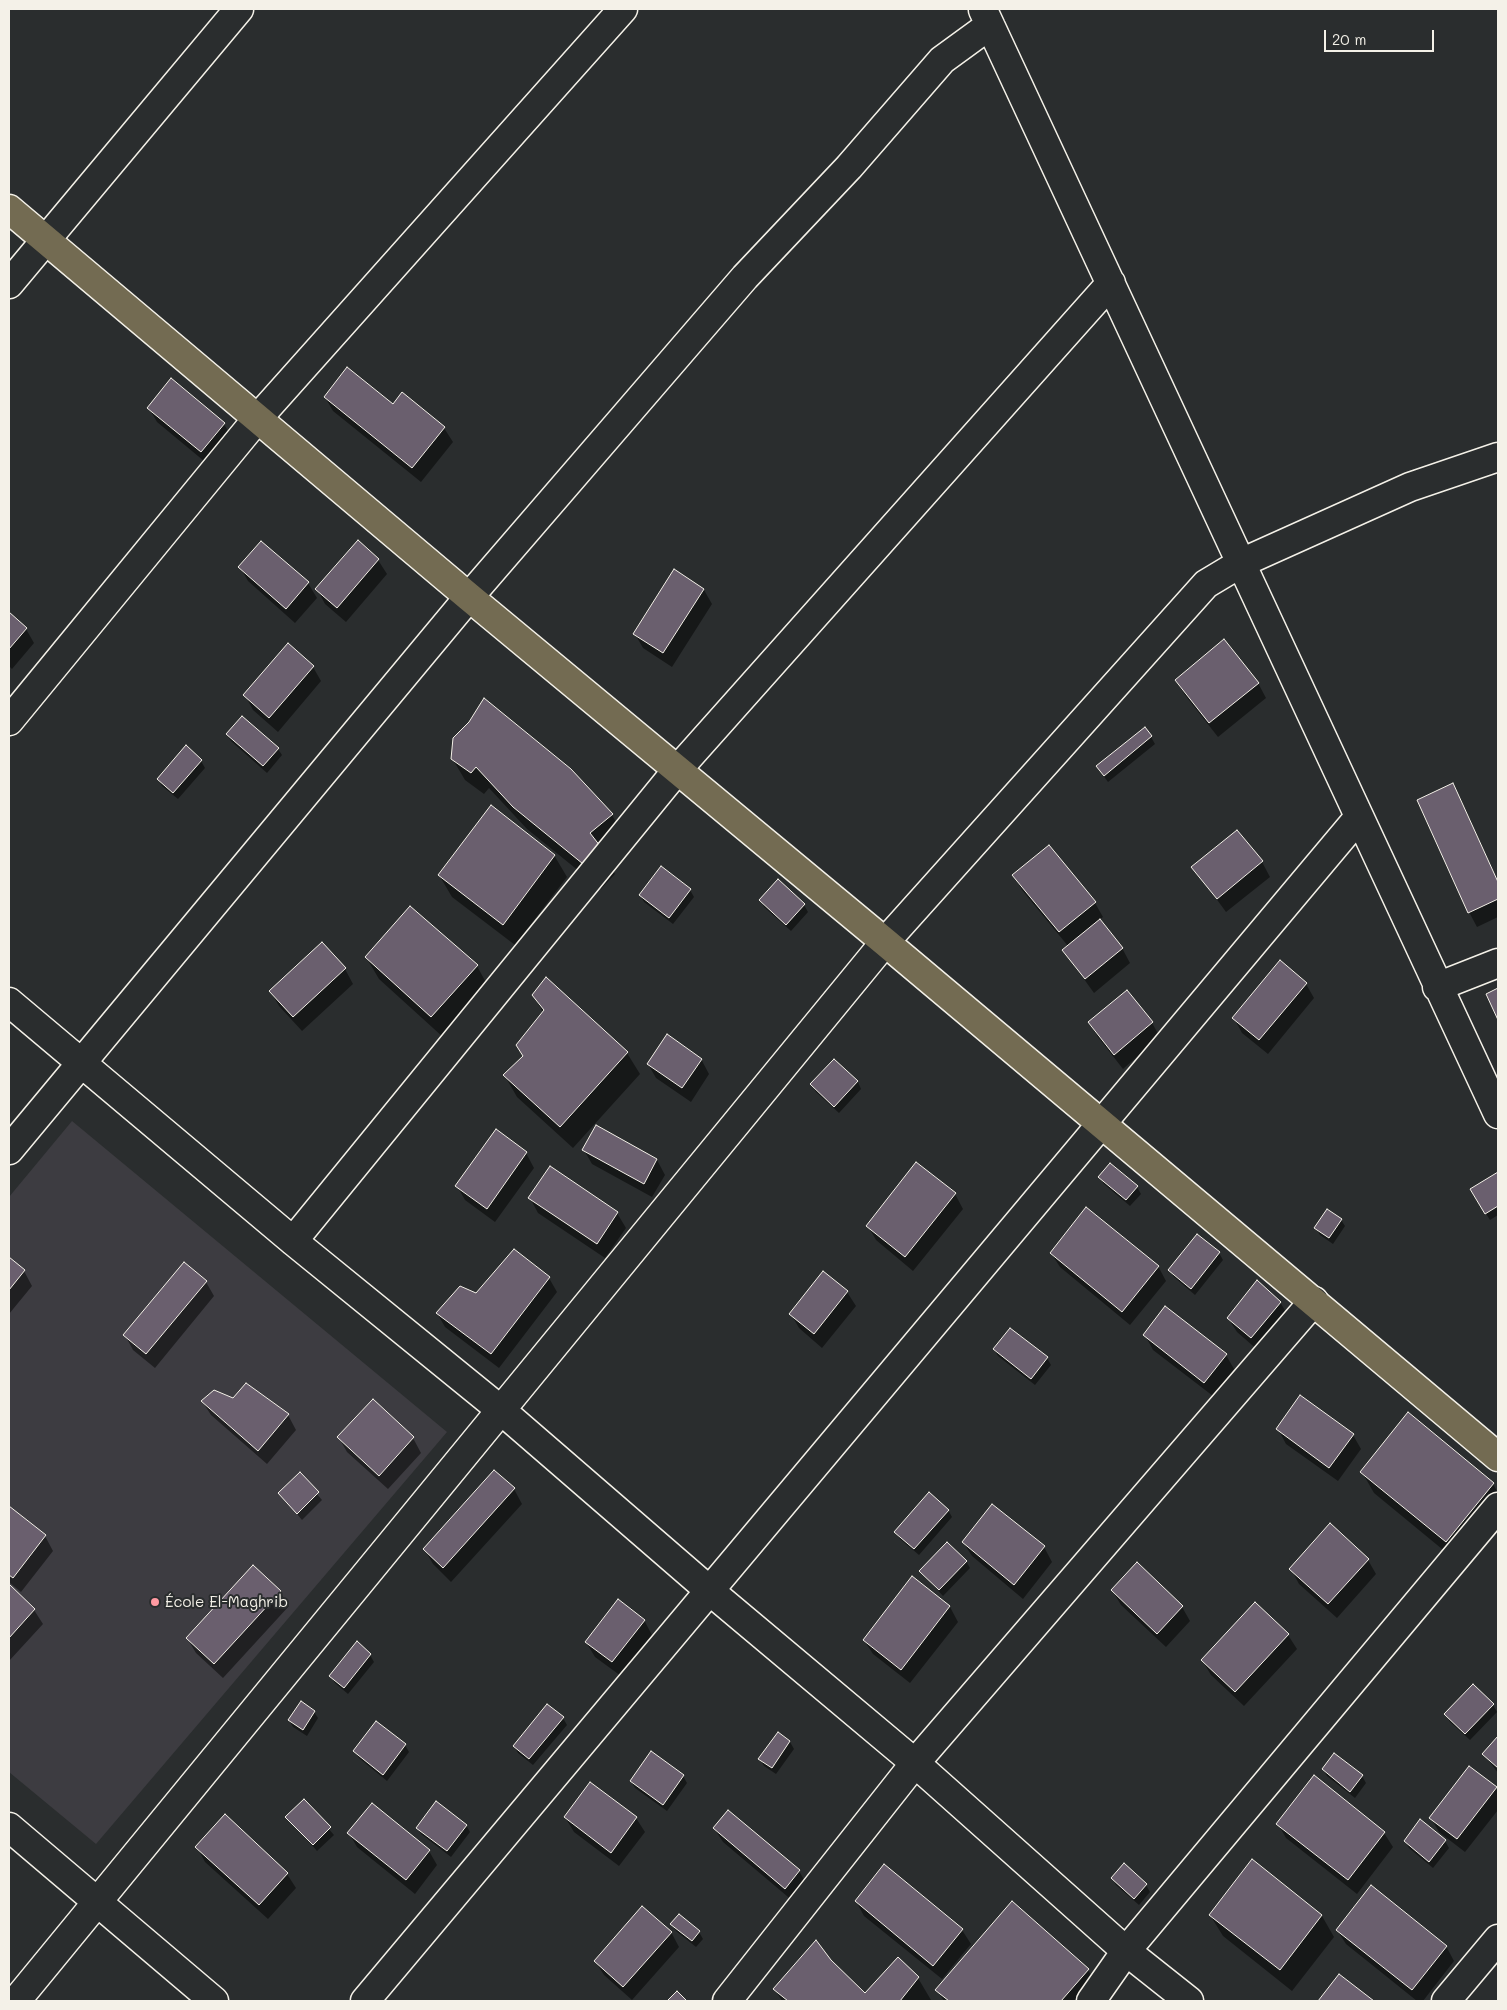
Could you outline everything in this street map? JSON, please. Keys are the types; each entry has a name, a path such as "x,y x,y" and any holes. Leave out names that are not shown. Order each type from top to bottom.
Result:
{"main road":[{"path":"9,210 1498,1457"}],"street":[{"path":"9,284 239,9"},
{"path":"9,720 257,419 623,9"},
{"path":"9,1150 469,597 744,277 849,167 942,60 986,17 1437,987 1498,1114"},
{"path":"293,1241 678,769 1111,283"},
{"path":"16,2001 885,942 1206,584 1241,563 1410,487 1498,458"},
{"path":"365,2001 1359,817"},
{"path":"1437,987 1498,963"},
{"path":"9,1002 293,1241 502,1411 710,1591 915,1763 1126,1951 1189,2001"},
{"path":"727,2001 915,1763 1314,1301"},
{"path":"1092,2001 1126,1951 1498,1507"},
{"path":"9,1827 214,2001"},
{"path":"1446,2001 1498,1939"}],"shaded area":[{"name":"École El-Maghrib","path":"72,1121 447,1432 96,1844 9,1772 9,1197"}],"building":[{"path":"347,367 393,404 402,392 445,427 412,468 324,397"},
{"path":"171,378 225,423 201,452 147,408"},
{"path":"358,540 379,559 337,608 315,589"},
{"path":"261,541 309,582 286,609 238,567"},
{"path":"674,569 704,589 663,653 633,634"},
{"path":"9,612 27,628 9,649"},
{"path":"1224,639 1259,683 1209,723 1175,680"},
{"path":"288,643 314,666 269,718 243,695"},
{"path":"484,698 571,769 613,814 590,833 604,851 588,868 513,807 476,767 471,773 451,759 453,738 469,722"},
{"path":"242,716 279,748 263,766 226,734"},
{"path":"1145,727 1152,736 1104,776 1096,766"},
{"path":"186,745 202,760 173,793 157,779"},
{"path":"1453,783 1498,882 1498,899 1468,913 1417,800"},
{"path":"491,805 555,855 503,925 438,875"},
{"path":"1237,830 1263,861 1217,899 1191,867"},
{"path":"1049,845 1096,902 1059,932 1012,875"},
{"path":"661,866 691,889 669,918 639,895"},
{"path":"778,879 805,904 786,925 759,900"},
{"path":"410,906 478,965 431,1017 365,957"},
{"path":"1100,919 1123,948 1085,979 1062,950"},
{"path":"322,942 346,968 293,1017 269,991"},
{"path":"1280,960 1307,983 1259,1040 1232,1018"},
{"path":"546,977 628,1052 560,1127 503,1075 523,1056 516,1045 544,1010 532,995"},
{"path":"1498,988 1498,1020 1486,994"},
{"path":"1127,990 1153,1022 1114,1055 1088,1022"},
{"path":"667,1034 702,1059 682,1088 647,1064"},
{"path":"834,1059 858,1081 834,1107 810,1084"},
{"path":"596,1125 657,1159 644,1184 582,1150"},
{"path":"496,1129 527,1152 487,1209 455,1186"},
{"path":"916,1162 956,1193 905,1257 866,1226"},
{"path":"1110,1163 1138,1186 1126,1200 1098,1177"},
{"path":"550,1166 618,1212 597,1244 528,1198"},
{"path":"1498,1172 1498,1206 1485,1214 1470,1189"},
{"path":"1086,1207 1159,1266 1122,1312 1050,1253"},
{"path":"1327,1209 1342,1219 1329,1238 1314,1228"},
{"path":"1197,1234 1220,1252 1191,1289 1168,1270"},
{"path":"514,1249 550,1277 491,1354 436,1313 460,1286 476,1293"},
{"path":"9,1257 25,1270 9,1290"},
{"path":"184,1262 207,1281 146,1354 123,1335"},
{"path":"823,1271 848,1291 814,1334 789,1314"},
{"path":"1257,1280 1281,1302 1251,1338 1227,1318"},
{"path":"1165,1306 1227,1354 1204,1383 1143,1335"},
{"path":"1010,1328 1048,1357 1031,1379 993,1349"},
{"path":"246,1383 289,1414 258,1451 201,1401 214,1390 233,1398"},
{"path":"1300,1395 1354,1434 1329,1468 1276,1429"},
{"path":"373,1399 414,1437 379,1476 337,1437"},
{"path":"1408,1412 1494,1483 1446,1542 1360,1472"},
{"path":"494,1470 515,1488 443,1568 423,1549"},
{"path":"300,1472 319,1492 297,1514 278,1493"},
{"path":"929,1492 949,1510 914,1549 894,1532"},
{"path":"992,1504 1045,1546 1014,1585 962,1542"},
{"path":"9,1506 46,1535 13,1578 9,1575"},
{"path":"1330,1523 1369,1559 1328,1604 1289,1569"},
{"path":"947,1542 967,1561 939,1590 919,1571"},
{"path":"1137,1562 1183,1606 1157,1634 1111,1590"},
{"path":"253,1565 281,1591 214,1664 186,1638"},
{"path":"912,1576 950,1606 901,1670 863,1640"},
{"path":"9,1584 35,1609 9,1638"},
{"path":"618,1599 645,1620 612,1662 585,1642"},
{"path":"1255,1602 1289,1634 1235,1692 1201,1660"},
{"path":"357,1641 371,1654 344,1688 329,1676"},
{"path":"1473,1684 1494,1704 1465,1734 1444,1714"},
{"path":"301,1701 315,1711 303,1730 288,1720"},
{"path":"547,1704 564,1717 529,1759 513,1746"},
{"path":"376,1721 406,1744 383,1775 353,1751"},
{"path":"778,1732 790,1741 772,1768 758,1759"},
{"path":"1498,1736 1498,1768 1482,1754"},
{"path":"651,1751 684,1775 663,1805 630,1781"},
{"path":"1334,1753 1363,1775 1350,1792 1322,1769"},
{"path":"1469,1766 1497,1787 1457,1839 1429,1818"},
{"path":"1314,1775 1385,1832 1348,1880 1276,1824"},
{"path":"590,1782 637,1817 611,1853 564,1817"},
{"path":"304,1799 331,1827 313,1845 285,1817"},
{"path":"436,1801 467,1825 447,1851 416,1828"},
{"path":"372,1803 430,1850 406,1880 347,1833"},
{"path":"728,1810 800,1870 785,1889 713,1828"},
{"path":"225,1814 288,1873 259,1905 195,1847"},
{"path":"1420,1819 1446,1840 1429,1862 1404,1841"},
{"path":"1252,1859 1322,1915 1280,1970 1209,1915"},
{"path":"1124,1863 1147,1884 1134,1899 1111,1878"},
{"path":"884,1864 963,1929 933,1966 855,1901"},
{"path":"1371,1885 1447,1946 1412,1990 1336,1930"},
{"path":"1012,1901 1089,1969 1061,2001 949,2001 935,1990"},
{"path":"642,1906 672,1932 623,1987 594,1961"},
{"path":"679,1914 700,1931 692,1941 670,1924"},
{"path":"816,1940 831,1960 865,1993 898,1957 919,1977 900,2001 788,2001 773,1989"},
{"path":"1339,1974 1374,2001 1318,2001"},
{"path":"677,1991 687,2001 667,2001"}],"place":[{"name":"École El-Maghrib","path":"155,1602"}]}
